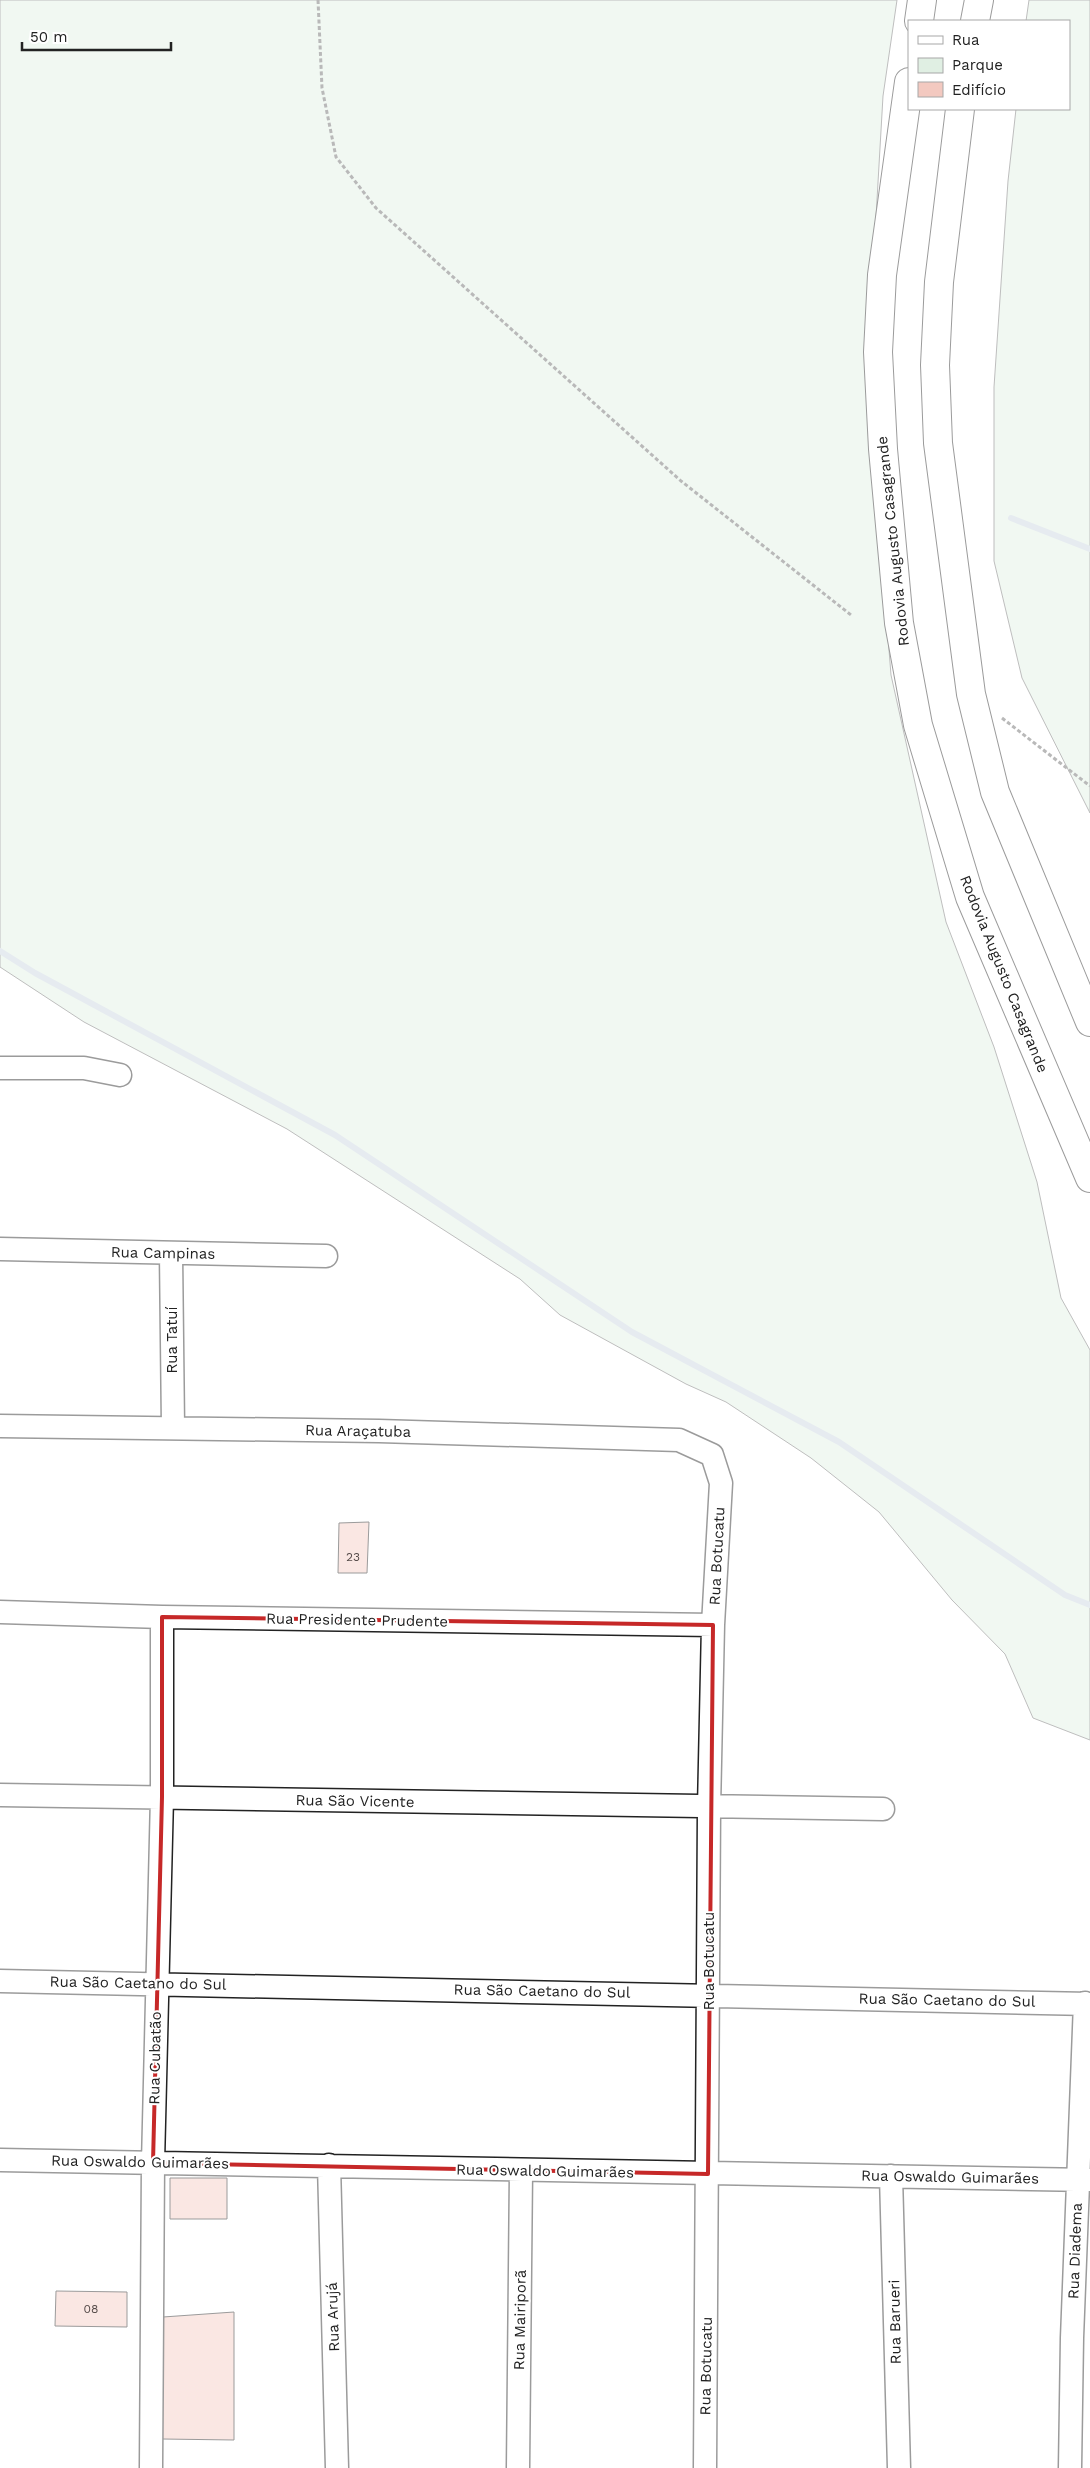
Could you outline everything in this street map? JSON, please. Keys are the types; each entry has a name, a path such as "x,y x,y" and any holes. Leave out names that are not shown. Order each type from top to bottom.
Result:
{"main road":[{"path":"919,20 922,0"},
{"path":"975,20 979,0"},
{"name":"Rodovia Augusto Casagrande","path":"908,89 882,275 878,352 883,449 899,622 918,725 970,897 1090,1178"},
{"path":"960,110 939,282 935,365 938,443 971,694 995,792 1090,1022"}],"street":[{"path":"0,1068 84,1068 120,1075"},
{"name":"Rua Campinas","path":"0,1250 326,1256"},
{"name":"Rua Tatuí","path":"171,1254 172,1427"},
{"name":"Rua Araçatuba","path":"0,1426 172,1427 679,1440 712,1455"},
{"name":"Rua Botucatu","path":"705,2468 709,1808 713,1625 721,1483 712,1455"},
{"name":"Rua Presidente Prudente","path":"0,1612 162,1618 713,1625"},
{"name":"Rua Cubatão","path":"150,2468 156,1983 162,1797 162,1618"},
{"name":"Rua São Vicente","path":"0,1795 883,1810"},
{"name":"Rua São Caetano do Sul","path":"0,1981 708,1994 1087,2004"},
{"name":"Rua Diadema","path":"1070,2468 1081,2342 1087,2004"},
{"name":"Rua Oswaldo Guimarães","path":"0,2160 521,2171 1084,2179"},
{"name":"Rua Arujá","path":"329,2166 337,2468"},
{"name":"Rua Mairiporã","path":"518,2468 521,2171"},
{"name":"Rua Barueri","path":"891,2176 899,2468"}],"path":[{"path":"318,0 322,88 336,157 376,208 681,481 851,615"},
{"path":"971,694 1090,786"}],"highlighted area":[{"path":"162,1617 713,1625 708,2174 153,2163 162,1797"}],"green space":[{"path":"0,0 897,0 883,96 867,373 891,675 946,922 994,1047 1037,1182 1061,1298 1090,1350 1090,1740 1033,1718 1005,1654 952,1600 879,1512 811,1458 726,1402 686,1384 560,1315 520,1279 287,1129 84,1022 0,967"},
{"path":"1029,0 1090,0 1090,813 1022,678 994,561 994,387 1008,181 1016,110 1070,110 1070,20 1026,20"}],"building":[{"path":"369,1522 367,1573 338,1573 339,1523"},
{"path":"170,2178 227,2178 227,2219 170,2219"},
{"path":"56,2291 127,2292 127,2327 55,2326"},
{"path":"234,2312 234,2440 162,2439 163,2317"}],"waterway":[{"path":"1011,518 1090,549"},
{"path":"0,951 35,973 335,1135 632,1332 839,1442 1065,1595 1090,1605"}]}
